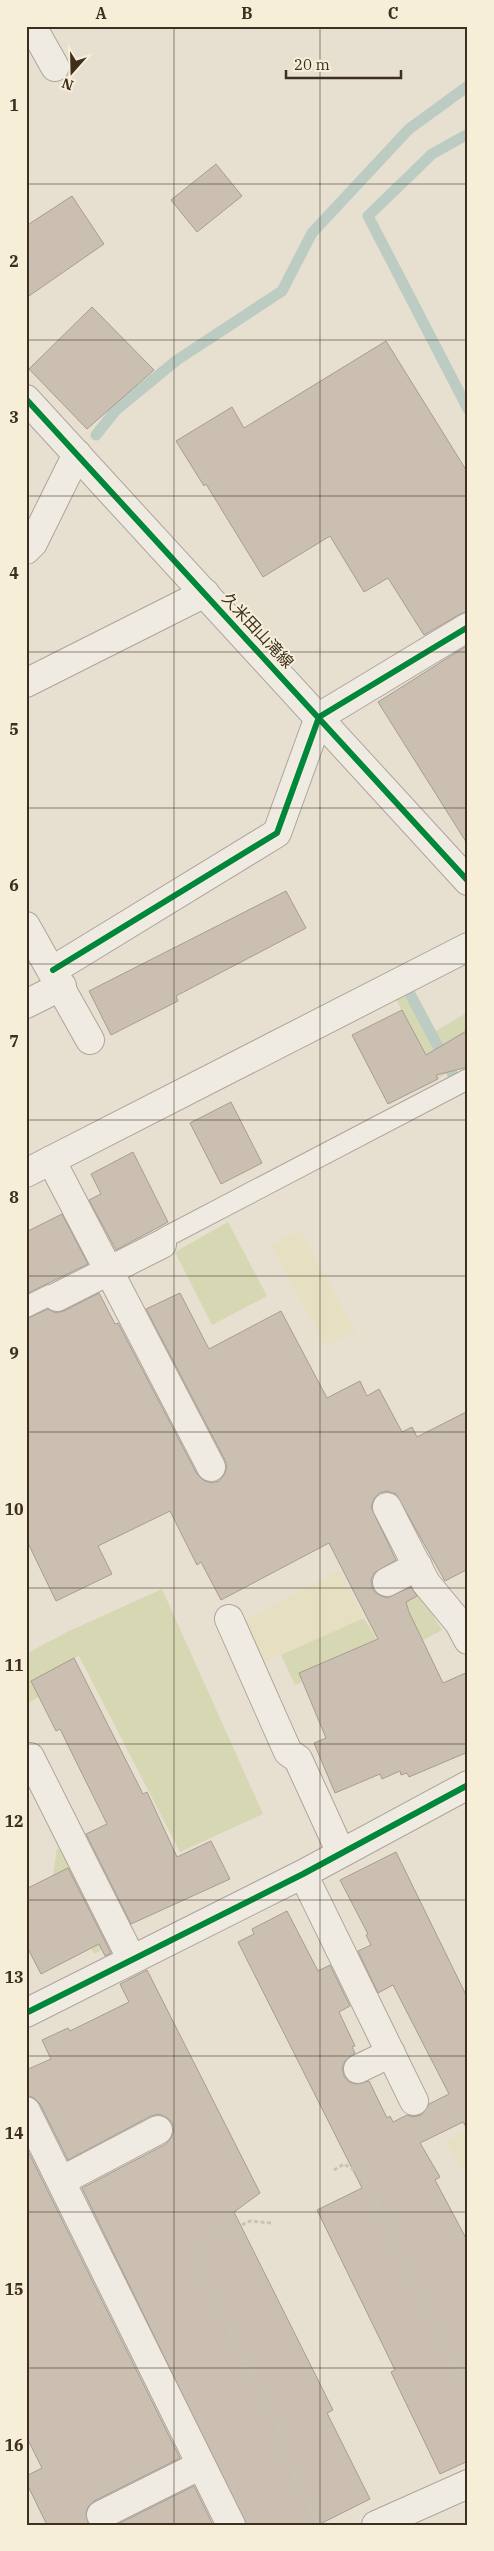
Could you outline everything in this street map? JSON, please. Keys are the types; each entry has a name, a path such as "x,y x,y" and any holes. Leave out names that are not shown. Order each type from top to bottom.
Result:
{"street":[{"path":"32,26 55,67"},
{"name":"久米田山滝線","path":"26,399 468,881"},
{"path":"26,550 33,543 77,454"},
{"path":"26,683 205,593"},
{"path":"26,1004 57,978 278,833 319,717 468,627"},
{"path":"26,926 57,978 90,1040"},
{"path":"26,1173 468,946"},
{"path":"51,1160 211,1467"},
{"path":"57,1297 162,1244"},
{"path":"387,1507 426,1583 459,1622 468,1640"},
{"path":"387,1582 418,1566"},
{"path":"229,1619 288,1752 298,1759 341,1853"},
{"path":"30,1757 132,1960"},
{"path":"26,2014 303,1874 468,1785"},
{"path":"303,1874 414,2101"},
{"path":"358,2069 391,2053"},
{"path":"26,2111 231,2525"},
{"path":"61,2181 158,2130"},
{"path":"101,2515 201,2465"},
{"path":"376,2525 468,2484"}],"lane":[{"path":"162,1244 164,1238 468,1079"},
{"path":"26,1307 50,1296 57,1297"}],"path":[{"path":"334,2170 344,2164 363,2176 468,2389"},
{"path":"272,2223 250,2221 192,2250 280,2430 274,2433 319,2525"}],"shaded area":[{"path":"300,1230 356,1332 325,1346 271,1244"},
{"path":"339,1570 364,1618 264,1662 251,1642 244,1621"},
{"path":"468,2130 468,2178 445,2141"}],"green space":[{"path":"404,990 448,1073 424,1086 412,1062 411,1027 394,996"},
{"path":"468,1012 468,1030 441,1046 434,1032"},
{"path":"228,1222 267,1296 212,1325 175,1252"},
{"path":"407,1588 418,1592 442,1630 418,1643 403,1615 410,1611 401,1593"},
{"path":"162,1589 263,1814 180,1852 79,1656 31,1681 39,1697 26,1704 26,1654 67,1632"},
{"path":"364,1618 388,1659 362,1646 317,1665 301,1679 302,1682 295,1685 281,1655"},
{"path":"57,1848 68,1856 107,1934 100,1951 94,1954 53,1875"}],"building":[{"path":"216,164 242,196 197,232 171,200"},
{"path":"72,196 104,244 26,298 26,226"},
{"path":"92,307 154,370 87,429 29,369"},
{"path":"386,341 468,473 468,611 424,635 388,578 364,592 330,536 263,577 206,484 204,486 176,441 232,407 244,428"},
{"path":"468,645 468,845 378,702"},
{"path":"286,891 306,928 176,996 178,1001 111,1035 89,991"},
{"path":"402,1010 426,1055 468,1030 468,1067 436,1075 438,1079 388,1104 352,1035"},
{"path":"231,1102 262,1163 221,1184 190,1123"},
{"path":"133,1152 168,1222 116,1250 89,1200 101,1194 91,1174"},
{"path":"62,1214 88,1264 26,1294 26,1232"},
{"path":"99,1293 115,1324 118,1323 197,1474 203,1480 211,1483 219,1481 224,1475 227,1468 225,1460 146,1309 180,1293 209,1349 281,1311 327,1398 360,1381 367,1396 379,1389 402,1432 412,1427 417,1437 468,1411 468,1569 445,1581 396,1494 387,1491 379,1493 371,1507 396,1560 374,1573 371,1581 373,1590 387,1598 411,1587 417,1596 406,1602 409,1612 443,1683 468,1672 468,1752 409,1777 407,1773 401,1775 400,1771 382,1779 380,1774 335,1793 314,1743 326,1738 299,1673 378,1639 329,1543 221,1600 201,1562 197,1565 170,1511 98,1546 112,1574 56,1601 26,1539 26,1319 48,1309 56,1313 64,1311"},
{"path":"74,1658 143,1794 147,1792 177,1857 211,1841 230,1879 131,1924 86,1834 107,1824 60,1729 56,1731 31,1681"},
{"path":"396,1852 468,1999 468,2130 463,2122 420,2143 440,2177 435,2180 468,2242 468,2461 440,2474 391,2372 395,2370 317,2210 362,2188 238,1942 254,1934 252,1929 287,1911 318,1971 330,1965 350,2006 339,2012 355,2046 352,2047 355,2053 345,2061 342,2068 344,2076 349,2082 356,2084 369,2081 387,2118 390,2116 393,2122 407,2115 413,2117 421,2115 429,2104 449,2094 393,1985 378,1993 358,1951 371,1945 366,1935 368,1934 340,1880"},
{"path":"68,1868 111,1953 105,1956 99,1944 41,1974 26,1945 26,1889"},
{"path":"147,1970 260,2193 234,2212 333,2410 327,2413 370,2499 318,2525 246,2525 82,2188 166,2144 174,2131 172,2122 159,2114 151,2116 68,2160 40,2104 34,2098 26,2095 26,2070 51,2059 42,2040 68,2028 70,2031 129,2002 120,1984"},
{"path":"26,2147 180,2458 94,2501 88,2507 86,2514 89,2525 47,2525 26,2482 26,2476 42,2468 26,2436"},
{"path":"194,2486 213,2525 116,2525"}],"waterway":[{"path":"96,435 116,410 177,360 282,291 312,233 409,129 468,86"},
{"path":"468,134 432,154 368,216 468,409"},
{"path":"408,990 453,1075"}],"cycle path":[{"path":"26,399 468,881"},
{"path":"53,970 277,833 319,717 468,627"},
{"path":"26,2013 303,1874 468,1785"}]}
